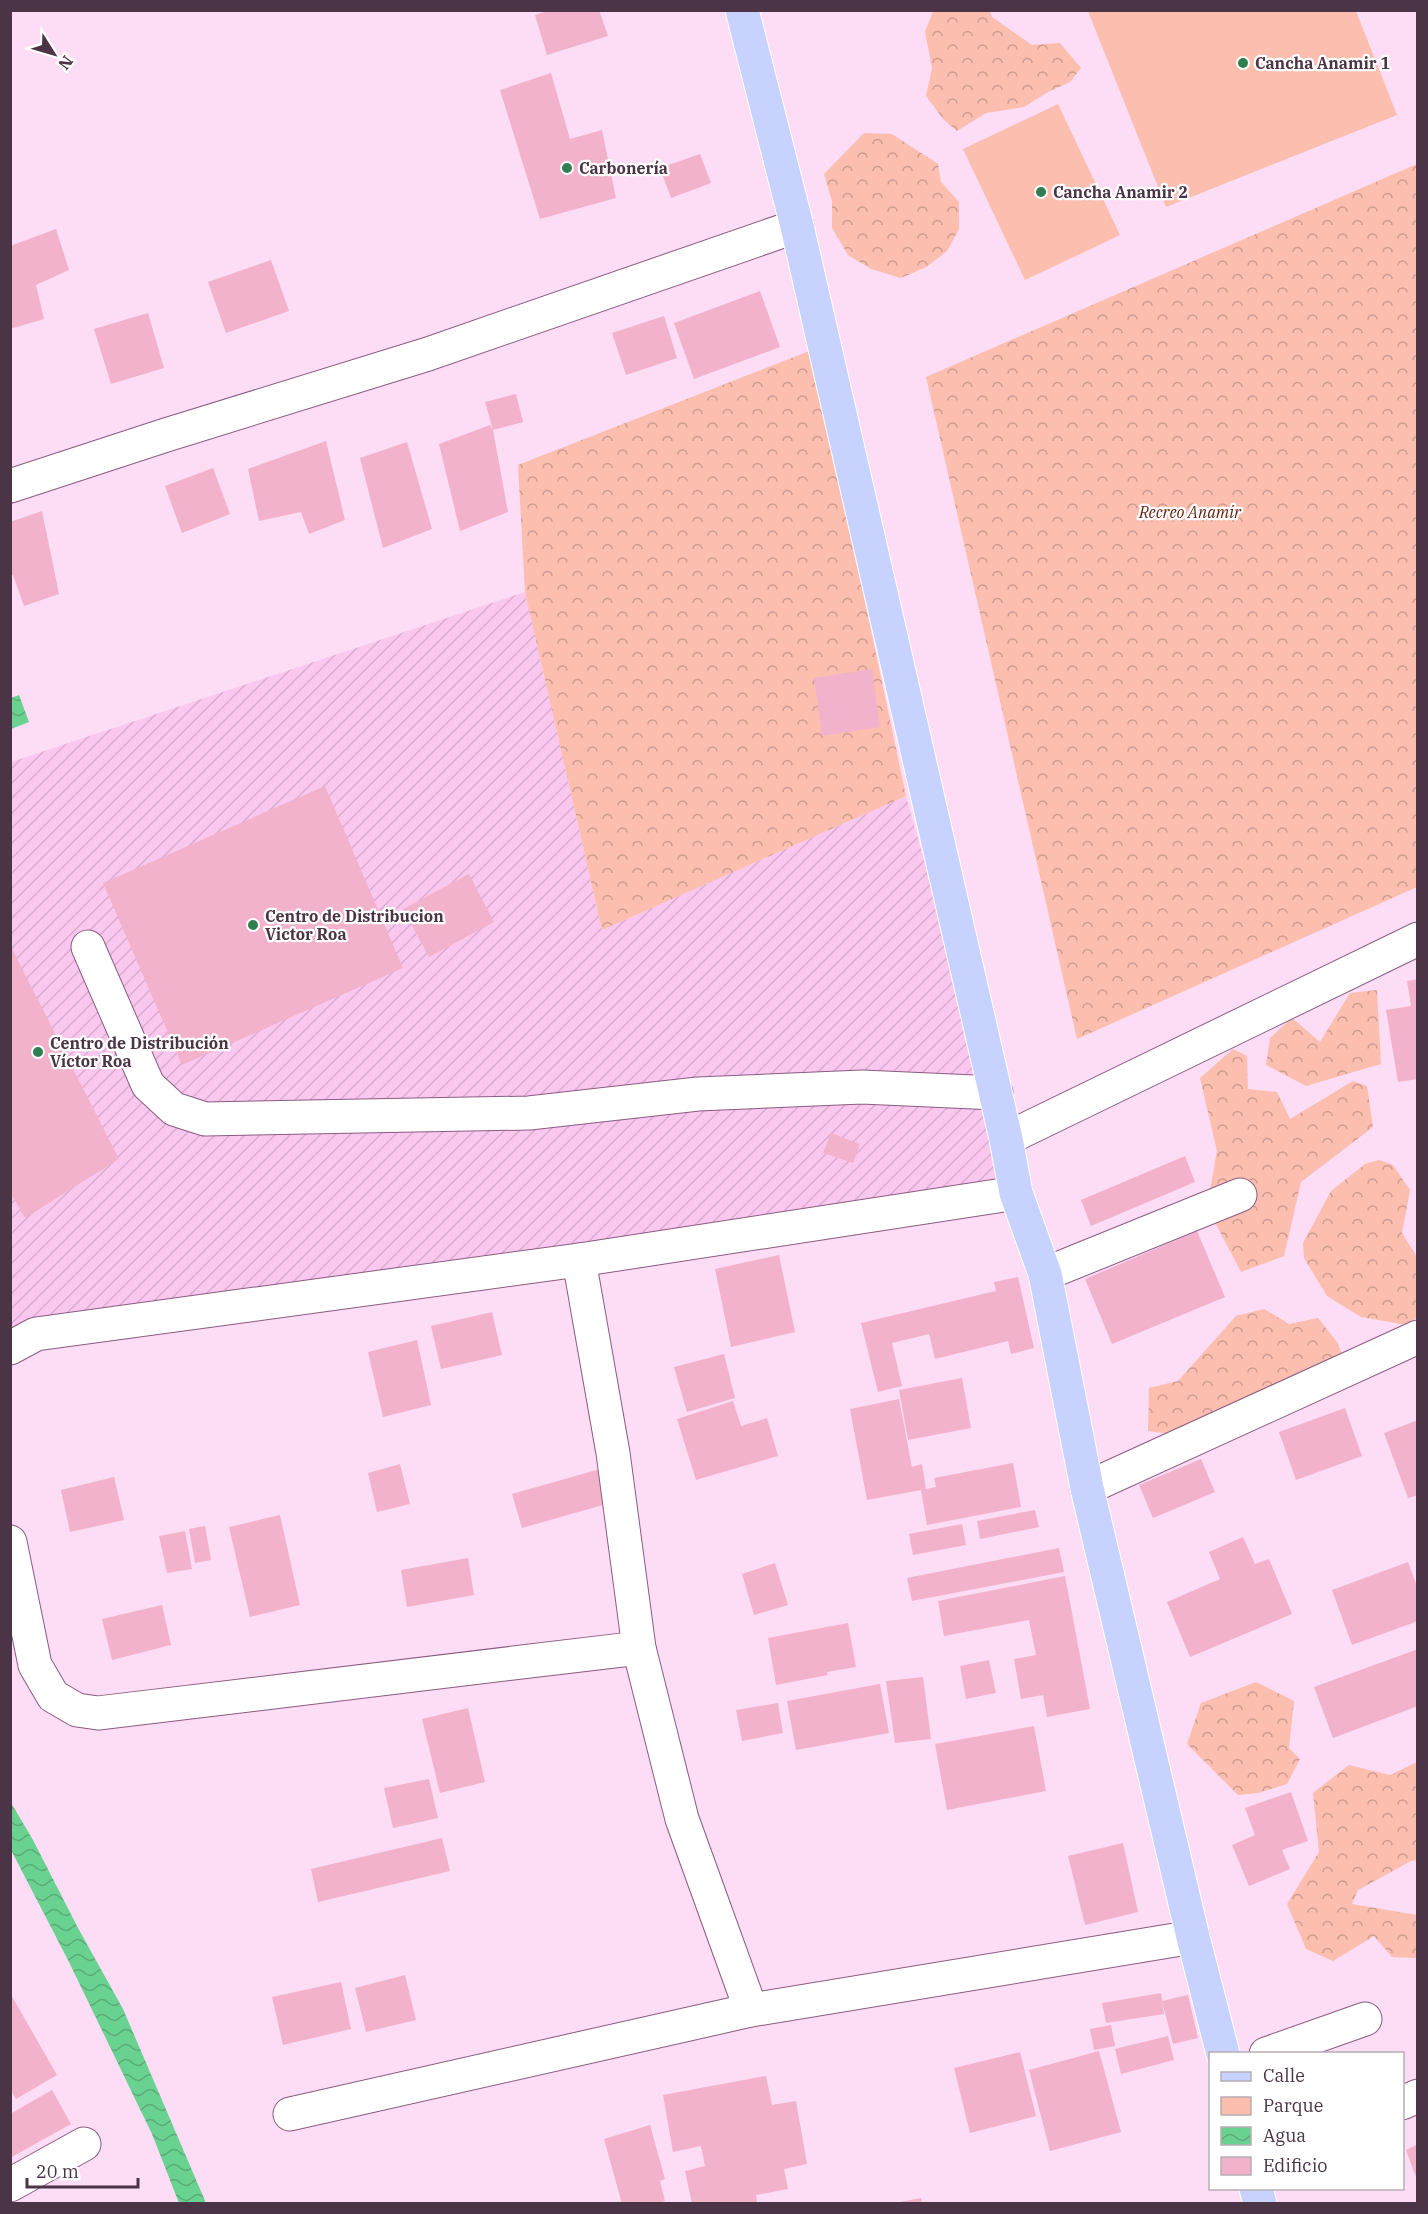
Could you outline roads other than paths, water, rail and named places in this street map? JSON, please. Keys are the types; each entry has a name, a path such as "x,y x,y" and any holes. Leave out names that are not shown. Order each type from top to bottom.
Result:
{"main road":[{"path":"742,10 797,226 996,1093 1016,1194 1045,1274 1087,1488 1193,1937 1222,2052"}],"street":[{"path":"10,486 428,354 797,226"},
{"path":"1006,1139 1418,939"},
{"path":"88,947 148,1085 174,1109 205,1119 529,1113 698,1094 862,1087 996,1093"},
{"path":"10,1348 36,1334 579,1260 1016,1194"},
{"path":"1045,1274 1240,1195"},
{"path":"579,1260 613,1453 639,1648 682,1819 751,2010"},
{"path":"1087,1488 1418,1337"},
{"path":"10,1542 35,1665 53,1696 77,1710 98,1713 639,1648"},
{"path":"290,2114 751,2010 1193,1937"},
{"path":"1272,2052 1365,2019"},
{"path":"1404,2102 1418,2096"},
{"path":"10,2185 84,2144"}],"water":[{"path":"19,695 29,722 11,729 11,698"},
{"path":"10,1801 123,2009 206,2203 179,2203 152,2134 68,1960 11,1850"}],"place":[{"name":"Cancha Anamir 1","path":"1243,63"},
{"name":"Carbonería","path":"567,168"},
{"name":"Cancha Anamir 2","path":"1041,192"},
{"name":"Centro de Distribucion Victor Roa","path":"253,925"},
{"name":"Centro de Distribución Víctor Roa","path":"38,1052"}],"park label":[{"name":"Recreo Anamir","path":"1190,512"}]}
